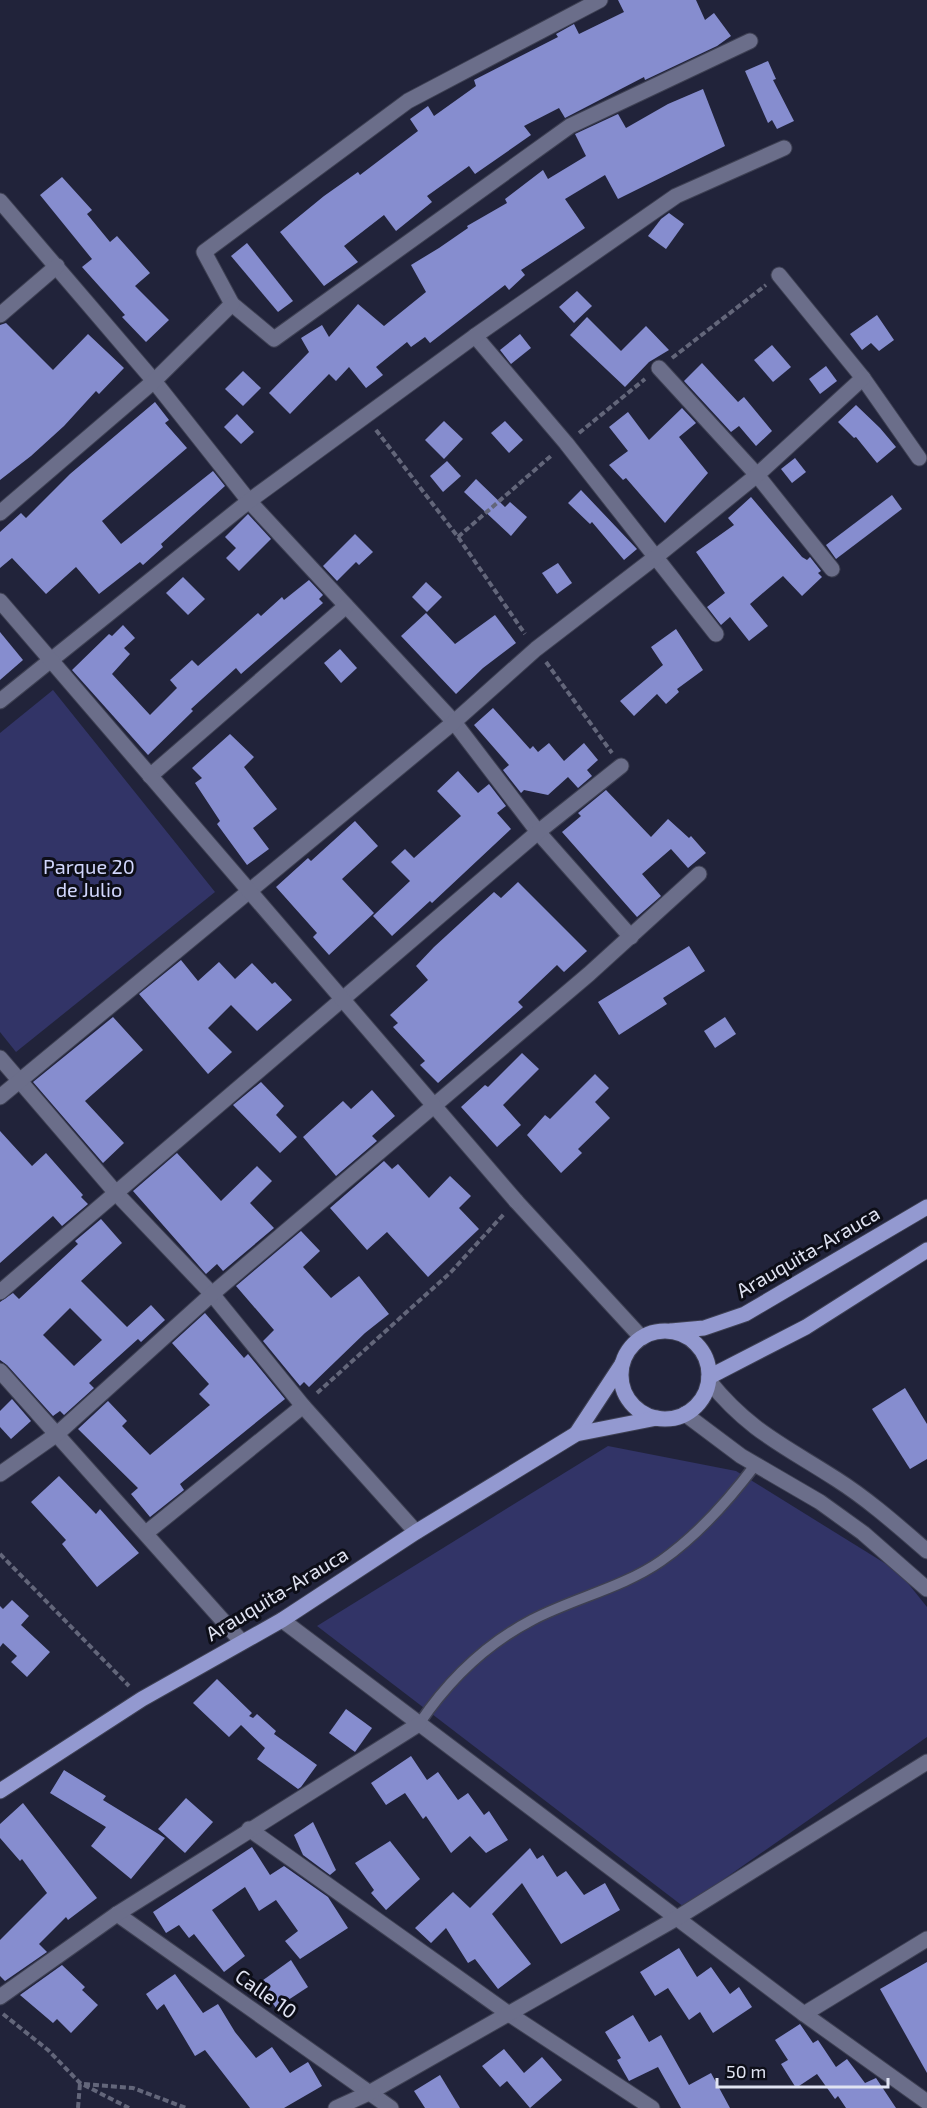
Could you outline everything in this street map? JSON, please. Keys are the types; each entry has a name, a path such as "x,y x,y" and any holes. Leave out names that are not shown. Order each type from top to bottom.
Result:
{"main road":[{"name":"Arauquita-Arauca","path":"671,1331 704,1328 744,1314 927,1207"},
{"path":"709,1379 806,1327 927,1250"},
{"path":"576,1434 628,1352 642,1338 656,1332 671,1331 695,1342 703,1352 709,1379 697,1406 671,1419 657,1418 645,1414 627,1397 622,1386 624,1361"},
{"path":"576,1434 657,1418"},
{"name":"Arauquita-Arauca","path":"0,1791 142,1699 282,1620 416,1532 576,1434"}],"street":[{"path":"600,0 408,100 204,252 232,304 274,339 570,126 750,41"},
{"path":"0,701 249,501 475,336 676,196 784,148"},
{"path":"0,201 154,381 249,501 454,722 537,832 631,937"},
{"path":"0,315 57,266"},
{"path":"779,275 863,378 919,458"},
{"path":"0,513 154,381 232,304"},
{"path":"475,336 567,443 716,634"},
{"path":"659,368 757,475 832,569"},
{"path":"0,1096 454,722 536,649 757,475 863,378"},
{"path":"0,601 516,1201 642,1338"},
{"path":"150,776 346,606"},
{"path":"0,1292 537,832 621,766"},
{"path":"0,1474 57,1434 213,1294 631,937 699,874"},
{"path":"0,1058 116,1193 213,1294 303,1406 416,1532"},
{"path":"0,1371 242,1642"},
{"path":"709,1379 730,1406 765,1436 837,1480 880,1511 927,1551"},
{"path":"146,1533 303,1406"},
{"path":"685,1414 741,1456 820,1502 863,1533 927,1589"},
{"path":"282,1620 804,2014 927,2102"},
{"path":"0,1997 117,1914 419,1724"},
{"path":"336,2108 369,2093 677,1918 927,1762"},
{"path":"249,1829 509,2014 652,2108"},
{"name":"Calle 10","path":"117,1914 391,2108"},
{"path":"804,2014 927,1939"}],"lane":[{"path":"419,1724 440,1693 487,1649 532,1620 600,1593 660,1562 725,1506 756,1464"}],"path":[{"path":"458,537 567,443 779,275"},
{"path":"364,415 458,537 621,766"},
{"path":"303,1406 451,1272 516,1201"},
{"path":"0,1554 142,1699"},
{"path":"0,2012 48,2050 80,2084 129,2108"},
{"path":"78,2108 80,2084"},
{"path":"80,2084 133,2088 186,2108"}],"green space":[{"name":"Parque 20 de Julio","path":"53,690 215,892 16,1052 0,1032 0,733"},
{"path":"608,1446 736,1471 899,1572 927,1607 927,1737 684,1907 317,1626"}],"building":[{"path":"618,0 696,0 705,20 714,13 731,36 717,46 645,80 644,77 565,118 559,108 524,126 531,135 475,174 469,166 427,196 432,202 396,231 384,215 344,246 358,262 324,286 280,232 324,196 358,172 360,175 418,131 410,119 428,106 434,116 476,86 474,80 558,37 556,34 574,24 579,34 624,12"},
{"path":"768,61 776,79 773,80 794,121 777,129 772,120 768,123 745,71"},
{"path":"703,89 725,146 618,199 605,175 565,199 585,228 521,270 525,275 509,290 505,285 430,343 425,337 411,347 407,342 376,367 383,375 366,388 349,367 336,381 329,374 290,414 269,393 309,352 301,338 322,325 329,337 358,304 384,326 426,292 411,265 468,228 467,226 507,203 505,199 543,170 548,179 586,156 575,134 618,114 626,128 668,104"},
{"path":"62,177 92,210 87,214 110,242 117,236 150,273 135,286 169,320 146,342 122,317 125,315 82,267 92,259 40,195"},
{"path":"669,213 684,224 666,249 648,236 661,219"},
{"path":"247,243 293,301 278,312 231,256"},
{"path":"577,291 592,306 574,323 559,307"},
{"path":"877,315 894,340 879,351 871,343 862,350 850,334"},
{"path":"587,317 621,351 646,326 669,350 649,362 625,387 570,335"},
{"path":"6,323 53,370 88,334 124,368 99,394 96,391 64,426 31,456 0,480 0,325"},
{"path":"520,334 531,348 511,364 500,350"},
{"path":"772,345 791,367 773,382 754,360"},
{"path":"702,363 738,402 744,397 772,431 756,446 739,426 731,432 684,381"},
{"path":"826,366 837,381 820,394 809,379"},
{"path":"243,371 261,388 243,406 225,389"},
{"path":"155,402 169,420 165,423 187,448 102,521 121,544 213,471 225,486 161,544 163,547 143,565 140,562 99,594 76,567 46,594 12,558 0,568 0,532 21,513 26,518 70,474"},
{"path":"856,405 896,447 877,463 856,437 854,438 838,422"},
{"path":"682,408 696,423 679,437 708,473 665,523 626,478 623,480 609,465 628,451 609,427 628,412 649,440"},
{"path":"237,414 254,432 241,444 224,427"},
{"path":"444,421 463,439 444,459 425,440"},
{"path":"505,421 523,440 509,453 491,433"},
{"path":"795,458 806,472 792,483 781,469"},
{"path":"447,461 461,476 443,492 430,476"},
{"path":"476,479 505,507 510,502 527,517 511,536 464,492"},
{"path":"581,490 637,549 624,560 592,522 590,524 568,503"},
{"path":"892,495 902,509 836,559 826,545"},
{"path":"751,497 802,557 807,560 810,557 821,571 818,573 822,577 802,596 783,576 750,604 768,626 749,641 730,617 721,625 707,607 725,593 696,552 734,525 728,518"},
{"path":"248,514 271,539 239,571 226,558 236,548 225,537"},
{"path":"355,534 373,552 359,565 356,562 337,581 323,566"},
{"path":"558,563 572,583 557,594 542,573"},
{"path":"183,577 205,599 188,615 166,593"},
{"path":"309,580 323,595 319,599 323,603 241,674 236,668 191,709 193,711 148,755 72,670 109,634 112,636 123,625 135,638 124,648 130,654 112,674 150,715 177,688 170,680 192,660 198,666 258,613 261,616 282,597 284,600"},
{"path":"426,582 442,597 427,612 412,597"},
{"path":"426,613 455,644 495,615 516,643 483,668 456,694 401,636"},
{"path":"676,629 703,670 677,689 679,692 666,704 657,694 634,716 620,701 663,665 651,647"},
{"path":"0,632 23,660 0,680"},
{"path":"340,649 357,668 341,683 324,663"},
{"path":"493,708 530,749 533,746 538,752 549,743 564,761 584,743 598,760 587,770 592,776 578,788 568,777 548,795 524,790 521,793 503,770 509,765 474,725"},
{"path":"230,734 254,757 244,767 277,809 253,828 269,849 247,865 217,824 220,821 195,783 202,778 192,768"},
{"path":"458,771 478,793 489,784 506,806 497,813 511,829 432,903 430,901 392,936 373,916 410,881 391,862 405,849 414,858 461,816 437,791"},
{"path":"606,790 651,837 668,819 689,838 691,836 706,853 688,868 671,849 642,874 661,896 637,917 562,832 581,816 578,813"},
{"path":"355,821 378,846 342,879 374,913 329,955 313,937 317,933 276,887 308,858 311,861"},
{"path":"518,882 587,951 564,972 557,965 518,1002 523,1007 438,1083 420,1065 425,1061 393,1027 398,1023 390,1015 428,980 416,966 434,947 494,892 501,898"},
{"path":"689,946 705,971 663,998 667,1004 619,1035 598,1002"},
{"path":"181,960 198,981 219,962 235,979 252,963 272,984 275,982 292,1000 257,1031 231,1005 208,1028 232,1052 208,1074 139,994"},
{"path":"113,1017 143,1050 85,1101 124,1143 103,1163 33,1082"},
{"path":"725,1017 736,1034 715,1048 704,1031"},
{"path":"522,1053 539,1069 503,1105 521,1125 497,1147 461,1107 485,1085 488,1087"},
{"path":"595,1074 609,1088 595,1102 610,1118 578,1149 582,1153 561,1173 527,1135 545,1115 550,1119"},
{"path":"261,1082 284,1106 276,1115 297,1137 280,1153 233,1105"},
{"path":"372,1090 395,1116 372,1136 377,1141 336,1176 303,1137 343,1101 351,1109"},
{"path":"0,1131 32,1166 46,1153 83,1195 81,1197 88,1204 62,1226 53,1216 0,1263"},
{"path":"177,1153 221,1201 257,1166 272,1181 250,1203 274,1228 223,1271 217,1264 206,1274 133,1191"},
{"path":"384,1161 392,1169 398,1164 429,1198 450,1176 471,1196 459,1208 479,1229 428,1277 387,1232 367,1250 330,1208"},
{"path":"101,1219 122,1243 81,1281 127,1327 151,1305 165,1320 141,1342 138,1339 89,1383 94,1388 64,1415 60,1411 53,1416 0,1360 0,1302 13,1293 19,1299 78,1244 75,1241","holes":["70,1308 102,1340 74,1366 43,1335"]},
{"path":"301,1231 320,1251 303,1267 331,1298 359,1276 389,1314 365,1333 309,1387 304,1382 300,1386 263,1341 274,1330 236,1286"},
{"path":"205,1313 244,1358 248,1354 285,1399 180,1484 184,1490 150,1517 131,1494 138,1488 78,1429 108,1401 127,1421 122,1426 150,1455 210,1405 199,1394 209,1384 172,1343"},
{"path":"905,1388 927,1424 927,1459 910,1469 872,1409"},
{"path":"12,1399 31,1421 11,1439 0,1427 0,1411"},
{"path":"59,1476 96,1514 100,1509 139,1553 97,1587 62,1544 66,1540 31,1502"},
{"path":"12,1600 29,1616 21,1625 50,1652 27,1677 11,1662 17,1656 3,1643 0,1647 0,1606 3,1609"},
{"path":"217,1679 252,1713 249,1716 253,1718 257,1714 276,1731 274,1734 317,1765 301,1787 298,1789 257,1759 265,1748 241,1725 229,1737 193,1703"},
{"path":"346,1709 372,1728 355,1752 329,1733"},
{"path":"411,1756 427,1780 438,1772 458,1800 468,1793 484,1815 489,1811 508,1840 486,1853 470,1836 451,1853 426,1816 423,1819 405,1793 386,1805 371,1783"},
{"path":"64,1770 106,1796 103,1800 165,1838 131,1879 91,1846 106,1827 50,1793"},
{"path":"186,1798 213,1822 185,1853 158,1829"},
{"path":"23,1803 97,1898 68,1920 66,1917 39,1944 47,1952 5,1981 0,1976 0,1940 47,1893 22,1859 20,1861 0,1838 0,1824"},
{"path":"313,1822 336,1870 330,1875 303,1855 294,1835"},
{"path":"390,1841 420,1879 386,1910 371,1893 374,1890 355,1863"},
{"path":"252,1847 270,1875 284,1866 328,1897 348,1928 300,1959 285,1941 298,1931 276,1900 259,1911 245,1887 212,1910 245,1956 224,1972 194,1934 189,1938 179,1925 166,1933 153,1912"},
{"path":"530,1848 537,1859 543,1855 557,1877 566,1871 584,1895 605,1883 620,1910 561,1944 522,1883 492,1914 531,1964 498,1989 475,1959 468,1963 446,1928 431,1943 415,1928 453,1892 470,1908"},
{"path":"679,1948 697,1977 711,1967 730,1994 739,1987 752,2007 713,2033 700,2012 689,2020 668,1988 655,1996 640,1972"},
{"path":"291,1960 308,1987 276,2008 259,1983"},
{"path":"927,1962 927,2073 880,1989"},
{"path":"62,1965 85,1987 82,1990 98,2005 71,2033 57,2019 53,2023 20,1995"},
{"path":"175,1974 203,2013 218,2004 235,2032 256,2058 272,2047 290,2073 308,2062 322,2086 284,2108 250,2108 205,2050 195,2056 164,2004 157,2010 146,1994"},
{"path":"633,2015 649,2042 661,2035 689,2085 711,2073 730,2108 681,2108 658,2067 629,2081 617,2060 621,2058 605,2032"},
{"path":"800,2024 813,2043 818,2040 836,2067 847,2059 865,2083 876,2078 896,2108 846,2108 838,2096 835,2099 817,2074 796,2088 781,2064 788,2060 775,2040"},
{"path":"504,2049 524,2073 542,2057 562,2080 530,2108 507,2081 500,2087 482,2066"},
{"path":"440,2075 460,2108 425,2108 414,2091"}]}
